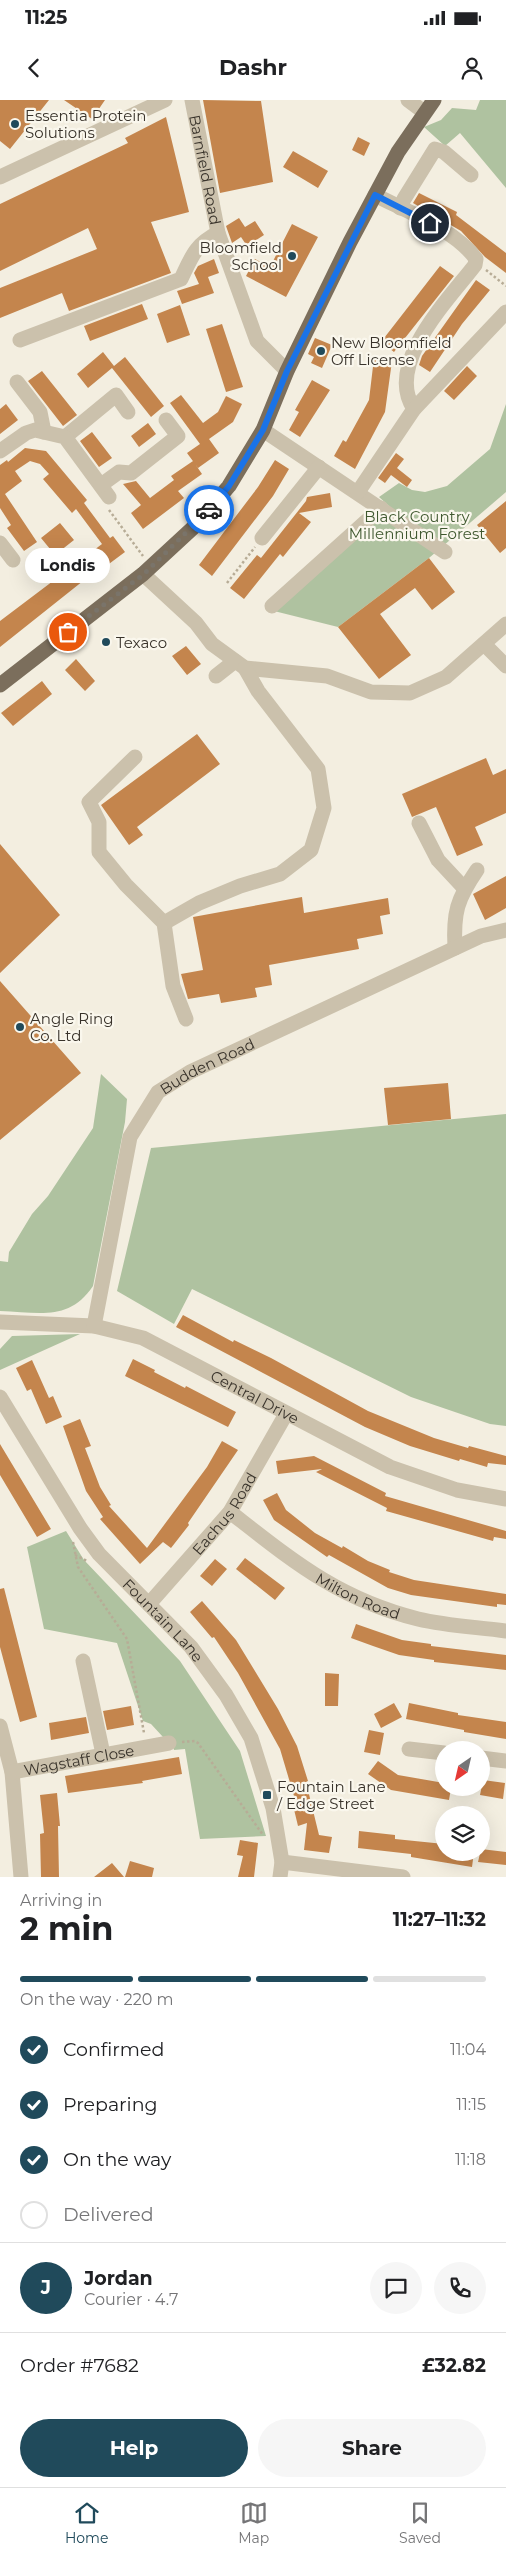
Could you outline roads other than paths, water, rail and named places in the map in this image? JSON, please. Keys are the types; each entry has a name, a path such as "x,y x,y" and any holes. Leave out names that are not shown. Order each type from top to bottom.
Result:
{"main road":[{"path":"0,685 147,571 210,509 229,486 263,430 287,371 375,195 424,112 434,100"}],"street":[{"path":"3,171 165,100"},
{"name":"Barnfield Road","path":"192,100 218,233 257,341 287,371"},
{"path":"408,100 424,112"},
{"path":"400,208 435,149 444,152 471,176"},
{"path":"375,195 458,241 476,259 476,265 424,332 411,356 407,380 409,401 414,409"},
{"path":"20,340 182,279 193,252 203,241 218,233"},
{"path":"358,492 414,409 506,312"},
{"path":"17,382 40,412 44,432"},
{"path":"65,437 116,395 128,412"},
{"path":"0,451 26,433 36,430 65,437 105,491 119,472 131,473 178,436 166,420"},
{"path":"263,430 445,552"},
{"path":"262,538 319,467"},
{"path":"272,606 381,508"},
{"path":"0,543 13,560"},
{"path":"147,571 196,623 212,644 240,664 258,691 318,768 324,808 311,850 280,874 240,886 199,903 164,923"},
{"path":"216,676 240,664 327,676 371,692 410,693 446,677 506,624"},
{"path":"484,644 506,666"},
{"path":"136,757 89,802 99,822 98,852 126,885 164,923 173,986 186,1019"},
{"path":"419,823 438,860 464,888"},
{"path":"455,948 455,912 464,888 476,870"},
{"name":"Budden Road","path":"94,1326 130,1136 158,1092 190,1072 455,948 481,936 506,930"},
{"name":"Central Drive","path":"0,1322 94,1326 143,1338 390,1467 457,1490 506,1499"},
{"name":"Fountain Lane","path":"0,1397 77,1522 99,1554 191,1647 226,1695 251,1738 273,1808 278,1835 281,1870"},
{"name":"Eachus Road","path":"149,1604 230,1512 286,1414"},
{"name":"Milton Road","path":"230,1512 301,1567 339,1590 379,1607 420,1619 506,1630"},
{"path":"84,1661 103,1754"},
{"path":"0,1726 12,1772 21,1877"},
{"name":"Wagstaff Close","path":"12,1772 103,1754 144,1739 169,1743"},
{"path":"409,1749 435,1752"},
{"path":"490,1759 506,1761"},
{"path":"281,1870 403,1877"}],"place":[{"name":"Essentia Protein Solutions","path":"15,124"},
{"name":"Bloomfield School","path":"292,256"},
{"name":"New Bloomfield Off License","path":"321,351"},
{"name":"Londis","path":"68,632"},
{"name":"Texaco","path":"106,642"},
{"name":"Angle Ring Co. Ltd","path":"20,1027"},
{"name":"Fountain Lane / Edge Street","path":"267,1795"}],"park label":[{"name":"Black Country Millennium Forest","path":"417,524"}]}
